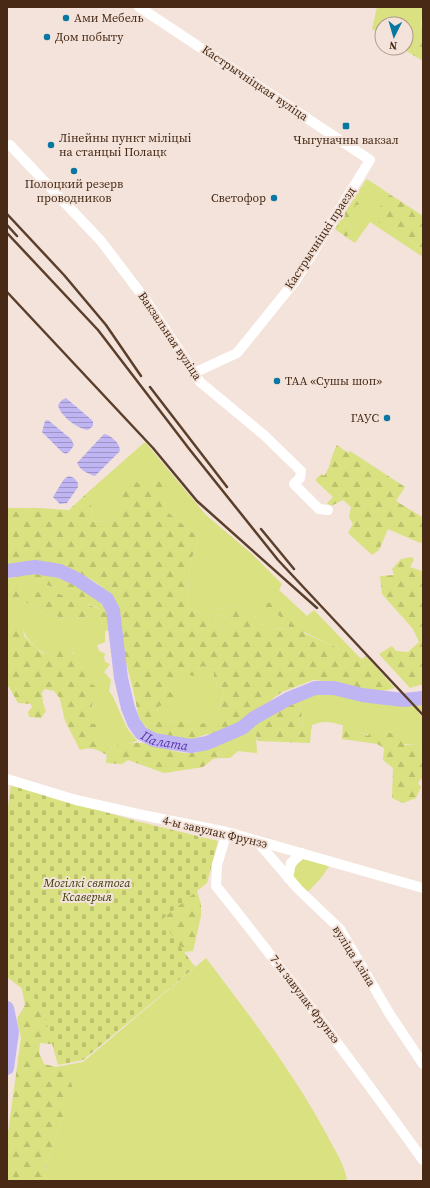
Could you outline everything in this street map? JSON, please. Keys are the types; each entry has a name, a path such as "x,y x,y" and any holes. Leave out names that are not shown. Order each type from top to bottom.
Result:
{"street":[{"name":"Кастрычніцкая вуліца","path":"139,7 370,160"},
{"name":"Вакзальная вуліца","path":"10,145 101,241 145,299 200,382 264,435 301,471 302,475 294,484 319,509 328,510"},
{"name":"Кастрычніцкі праезд","path":"194,374 237,353 296,280 370,160"},
{"name":"4-ы завулак Фрунзэ","path":"7,779 76,800 226,832 423,888"},
{"name":"7-ы завулак Фрунзэ","path":"226,832 217,865 216,886 271,953 338,1042 423,1160"},
{"name":"вуліца Азіна","path":"257,841 288,878 340,929 389,1013 422,1060"},
{"path":"288,878 291,863 302,854"}],"green space":[{"path":"377,7 423,7 421,24 423,32 418,38 414,52 414,16 375,16"},
{"path":"374,20 374,30 372,29"},
{"path":"423,32 423,61 414,56 418,38"},
{"path":"367,179 391,195 388,196 387,228 393,227 423,251 423,257 370,222 355,243 346,237 350,233 351,226 346,225 347,216 355,202 366,191 366,185 363,184"},
{"path":"363,184 366,185 366,191 362,194 364,199 358,205 354,205 358,209 357,214 352,217 350,221 346,221 346,225 351,226 350,233 346,237 335,229"},
{"path":"391,195 423,216 423,251 393,227 387,228 377,221 376,215 382,204 388,202 388,196"},
{"path":"145,442 206,515 252,554 282,584 279,590 307,616 314,610 362,660 304,632 288,622 289,628 269,629 240,605 214,610 217,615 228,617 233,625 221,630 213,617 187,609 190,561 198,545 197,536 166,511 160,478 147,489 135,482 118,503 117,514 108,521 92,522 91,504 87,493"},
{"path":"337,445 348,453 350,451 405,487 396,501 422,517 423,515 423,541 420,543 388,529 379,550 372,555 348,533 353,524 349,518 351,507 343,500 331,506 327,503 333,497 315,480 321,474 324,476 330,465"},
{"path":"160,478 170,481 172,488 164,498 166,511 197,536 198,545 190,561 187,609 213,617 221,630 233,625 228,617 217,615 214,610 240,605 269,629 289,628 288,622 265,606 267,602 283,607 306,623 304,633 362,659 366,656 395,688 383,691 335,682 313,680 282,692 241,722 214,734 193,739 183,739 169,737 150,731 144,725 138,714 124,653 117,610 108,593 100,585 89,578 66,569 41,563 25,563 7,566 7,508 69,510 87,493 91,504 92,522 108,521 117,514 118,503 130,483 135,481 147,489","holes":["203,666 214,670 214,681 224,691 218,716 202,724 197,718 186,722 178,722 158,717 157,707 164,705 171,708 177,694 165,691 173,679 182,679 185,674 193,676 198,674 197,668"]},
{"path":"412,557 414,560 410,567 422,571 423,573 423,684 410,688 379,654 392,646 396,651 408,652 419,642 413,629 382,594 380,576 394,575 392,569 401,559"},
{"path":"34,572 59,578 75,585 97,599 97,601 84,600 79,596 35,581 23,581 20,591 59,594 108,612 112,630 105,631 101,626 102,621 95,615 76,619 44,615 36,607 18,599 14,601 7,597 7,579"},
{"path":"23,581 35,581 96,601 97,599 108,612 91,605 20,591"},
{"path":"7,597 14,601 18,599 36,607 44,615 76,619 95,615 102,621 101,626 105,631 105,642 97,645 99,651 106,654 104,656 105,662 110,664 104,672 111,680 109,691 127,728 137,741 127,744 124,740 118,749 112,749 107,743 94,738 91,721 93,700 81,667 73,652 50,655 37,648 26,636 23,627 7,617"},
{"path":"7,617 23,627 24,636 42,653 53,655 55,651 65,650 73,653 77,658 86,658 86,663 81,667 86,675 86,681 95,686 98,694 93,700 92,707 97,711 97,719 92,721 92,724 97,724 100,728 99,733 94,734 94,738 107,743 112,749 118,749 117,743 124,740 127,744 143,743 185,753 200,751 220,743 222,749 218,753 219,758 213,759 203,767 164,773 128,760 122,764 106,763 107,755 100,751 94,749 80,750 65,721 60,699 54,691 45,689 42,692 43,703 46,711 41,718 29,717 28,712 32,707 31,704 18,703 9,687 7,687"},
{"path":"203,666 214,670 214,681 224,691 218,716 202,725 197,718 186,722 178,722 158,717 157,707 164,705 165,691 173,679 182,679 185,673"},
{"path":"331,692 388,702 400,703 423,701 423,712 418,712 423,718 423,752 416,744 385,741 340,724 326,722 319,723 312,725 311,731 307,731 299,720 302,715 300,708 302,703 300,700 318,693"},
{"path":"300,700 302,703 300,708 302,715 299,720 303,726 306,726 307,730 311,731 310,743 257,741 256,735 250,728 290,704"},
{"path":"343,724 368,736 372,729 395,735 405,745 416,744 423,752 423,780 420,779 418,784 421,787 416,798 403,803 392,798 393,768 383,760 384,748 377,744 342,739"},
{"path":"250,728 256,735 257,753 238,751 230,758 219,758 218,753 222,749 220,743"},
{"name":"Могілкі святога Ксаверыя","path":"11,784 136,821 218,841 207,883 161,920 195,967 83,1060 58,1065 41,1003 7,977 7,814"},
{"path":"303,859 330,865 321,878 306,894 293,877 294,869"},
{"path":"209,863 197,891 201,904 201,916 193,951 183,952 59,1045 40,1043 39,1053 44,1064 56,1067 66,1065 73,1089 47,1162 45,1181 7,1181 7,1140 21,1038 17,1019 25,1005 20,980"},
{"path":"206,958 271,1045 301,1090 339,1158 347,1181 45,1181 47,1162 73,1089 66,1065 83,1062"}],"shaded area":[{"path":"66,398 93,421 93,426 88,430 79,427 62,413 58,405"},
{"path":"48,420 71,439 74,445 66,454 62,452 42,432 45,421"},
{"path":"104,434 115,440 120,448 120,451 95,476 84,471 77,463"},
{"path":"69,476 74,478 78,483 78,487 67,503 60,504 53,497 64,479"}],"waterway":[{"name":"Палата","path":"7,571 35,567 60,571 77,579 107,599 113,610 121,678 128,708 134,723 141,733 154,740 191,746 207,743 242,728 254,718 288,699 315,688 334,688 362,695 404,700 423,698"},
{"name":"Палата","path":"7,1008 12,1032 7,1068"}],"railway":[{"path":"7,214 64,275 106,325 141,376"},
{"path":"7,225 17,236"},
{"path":"7,233 98,330 190,450 278,560 423,715"},
{"path":"7,292 153,448 197,501 317,608"},
{"path":"150,387 227,487"},
{"path":"261,529 294,569"}],"place":[{"name":"Ами Мебель","path":"66,18"},
{"name":"Дом побыту","path":"47,37"},
{"name":"Чыгуначны вакзал","path":"346,126"},
{"name":"Лінейны пункт міліцыі на станцыі Полацк","path":"51,145"},
{"name":"Полоцкий резерв проводников","path":"74,171"},
{"name":"Светофор","path":"274,198"},
{"name":"ТАА «Сушы шоп»","path":"277,381"},
{"name":"ГАУС","path":"387,418"}]}
